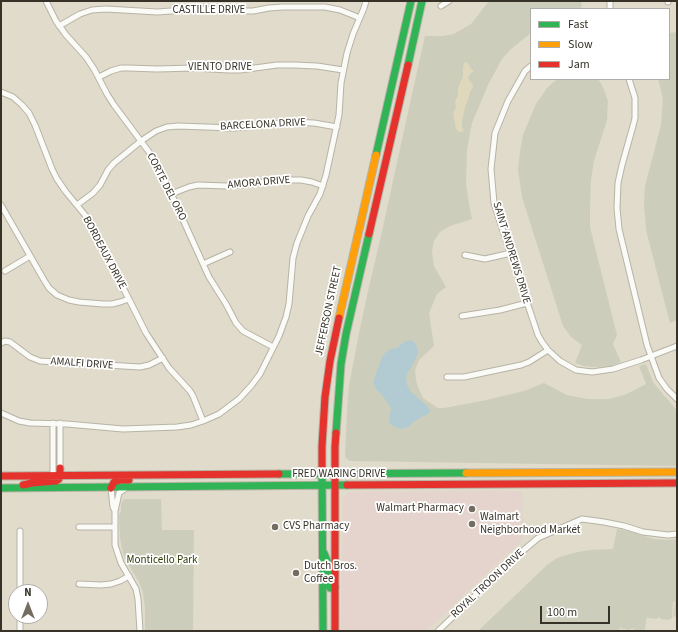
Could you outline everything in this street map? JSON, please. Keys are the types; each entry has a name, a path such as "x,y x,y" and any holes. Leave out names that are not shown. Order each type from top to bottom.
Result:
{"main road":[{"name":"JEFFERSON STREET","path":"325,630 322,549 322,431 325,397 330,361 341,308 411,1"},
{"name":"JEFFERSON STREET","path":"335,631 335,447 338,399 346,334 422,1"},
{"path":"9,488 32,483 56,481 60,479 57,476 60,468"},
{"name":"FRED WARING DRIVE","path":"1,476 677,472"},
{"path":"201,487 202,481 206,479 235,477 240,474"},
{"path":"111,488 112,483 116,481 143,479 159,475"},
{"name":"FRED WARING DRIVE","path":"1,488 677,483"},
{"path":"322,549 328,563 329,586 330,588 335,587"}],"street":[{"name":"CORTE DEL ORO","path":"46,1 59,26 86,57 114,105 152,156 209,277 221,295 236,323 243,331 273,347"},
{"path":"1,412 19,421 30,423 60,423 123,429 177,427 191,425 211,418 228,408 251,386 260,374 286,317 289,304 293,258 302,230 323,186 339,116 343,70 349,47 366,1"},
{"path":"441,6 449,1"},
{"name":"CASTILLE DRIVE","path":"59,26 80,14 92,10 106,9 156,12 202,9 253,11 284,7 325,7 340,10 360,18"},
{"name":"VIENTO DRIVE","path":"99,78 111,71 121,68 193,68 240,70 278,65 294,65 317,66 343,70"},
{"name":"SAINT ANDREWS DRIVE","path":"530,67 525,71 508,101 495,133 491,169 494,203 538,335 548,350 560,361 576,370 592,372 613,369 677,346"},
{"path":"629,80 635,98 635,118 618,183 617,201 620,236 644,335 651,356 662,384 677,399"},
{"name":"BORDEAUX DRIVE","path":"1,92 13,97 29,112 55,174 66,192 91,224 146,333 169,368 190,391 203,421"},
{"name":"BARCELONA DRIVE","path":"77,205 93,193 100,185 108,170 114,164 141,141 156,131 167,127 234,128 274,123 302,122 337,127"},
{"name":"AMORA DRIVE","path":"171,194 198,185 228,186 281,180 301,180 323,186"},
{"path":"1,206 50,288 57,295 79,302 112,304 128,299"},
{"path":"203,264 230,252"},
{"path":"464,255 485,259 511,253"},
{"path":"4,271 30,256"},
{"path":"462,316 500,310 527,303"},
{"name":"AMALFI DRIVE","path":"3,342 10,342 30,357 40,361 140,367 149,365 163,358"},
{"path":"447,377 464,377 530,362 548,350"},
{"path":"53,423 57,476"},
{"path":"60,423 60,468"},
{"path":"111,488 113,507 115,511"},
{"path":"126,488 119,493 115,511 115,545 121,563 136,589 140,631"},
{"name":"ROYAL TROON DRIVE","path":"438,631 538,538 582,519 624,526 643,532 668,535 677,534"},
{"path":"79,527 115,527"},
{"path":"20,531 20,584"},
{"path":"79,584 111,584 129,576"}],"shaded area":[{"path":"522,491 523,539 426,631 341,631 343,498 349,492"}],"green space":[{"path":"489,1 582,1 581,8 530,8 530,34 511,49 502,59 488,85 472,123 467,150 466,183 472,219 450,226 440,232 434,241 432,252 434,266 446,287 437,294 429,313 434,346 419,360 415,370 418,387 423,398 438,408 444,408 524,391 544,383 567,395 587,399 609,399 627,394 646,384 639,366 646,364 653,382 677,411 677,466 350,461 345,457 349,386 358,338 425,36 454,34 471,24"},
{"path":"677,32 677,320 670,323 646,230 644,204 645,186 661,125 663,99 658,80 670,80 670,33"},
{"path":"556,80 599,80 608,101 607,120 594,161 591,180 590,227 617,335 613,344 621,362 611,366 592,367 575,363 582,345 571,337 563,326 522,197 518,170 523,135 536,104 547,88"},
{"name":"Monticello Park","path":"124,499 161,499 162,530 194,530 193,631 145,631 143,592 124,556 120,538 119,516 121,511 121,503"},
{"path":"617,529 629,531 654,539 677,539 677,614 673,618 675,602 673,602 672,618 669,620 661,619 659,617 656,619 647,617 645,629 643,631 634,630 632,628 630,630 622,629 620,627 619,631 478,631 547,565 557,558 589,550 613,549"}],"sand":[{"path":"465,62 468,63 470,68 474,71 468,78 473,87 465,107 462,121 464,131 459,132 456,129 453,114 456,107 455,101 458,96 458,88 463,76 463,67"}],"water":[{"path":"411,340 415,343 418,351 416,358 406,376 407,385 411,392 429,408 430,411 413,422 409,427 400,429 393,426 389,421 390,406 376,389 373,382 384,354 390,349 397,348 404,342"}],"traffic: fast":[{"path":"376,155 411,1"},
{"path":"408,65 422,1"},
{"path":"336,433 341,364 346,334 369,234"},
{"path":"322,469 323,631"},
{"path":"279,474 466,473"},
{"path":"1,488 347,485"},
{"path":"324,553 328,563 329,586 330,588 335,587"}],"traffic: slow":[{"path":"339,318 376,155"},
{"path":"466,473 677,472"}],"traffic: jam":[{"path":"369,234 408,65"},
{"path":"322,469 325,397 330,361 339,318"},
{"path":"335,631 336,433"},
{"path":"23,485 56,481 60,476 60,468"},
{"path":"1,476 279,474"},
{"path":"111,488 114,482 129,480"},
{"path":"347,485 677,483"}],"place":[{"name":"Walmart Pharmacy","path":"472,509"},
{"name":"Walmart Neighborhood Market","path":"472,524"},
{"name":"CVS Pharmacy","path":"275,527"},
{"name":"Dutch Bros. Coffee","path":"296,573"}]}
